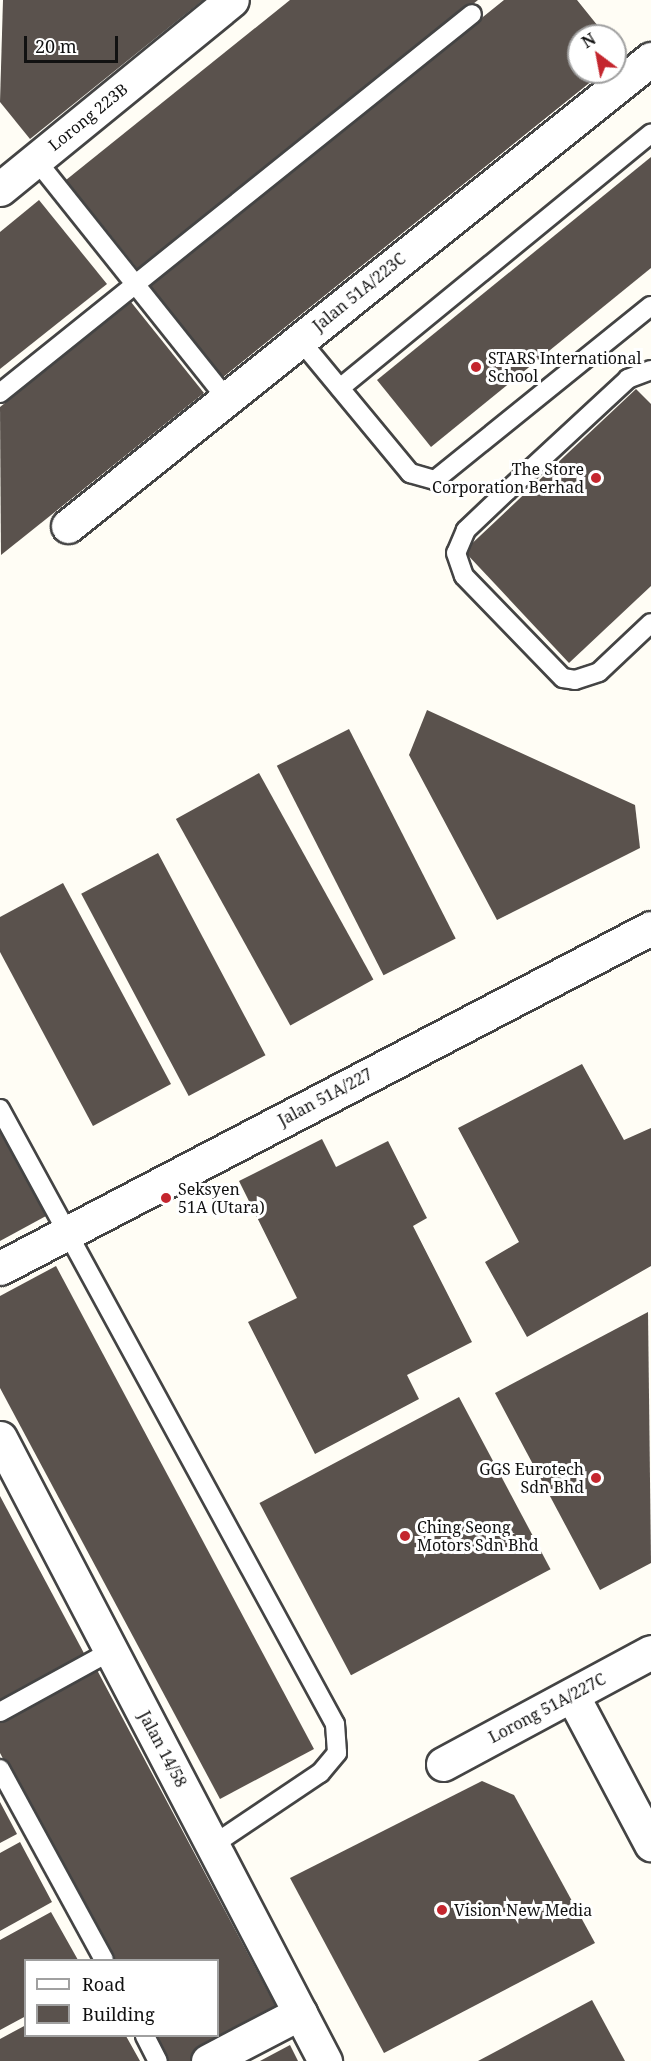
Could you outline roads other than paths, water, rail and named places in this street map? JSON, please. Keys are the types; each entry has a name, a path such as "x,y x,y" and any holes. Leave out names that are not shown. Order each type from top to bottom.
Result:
{"street":[{"name":"Lorong 223B","path":"0,189 232,0"},
{"name":"Jalan 51A/223C","path":"68,526 651,59"},
{"name":"Jalan 51A/227","path":"0,1268 651,928"},
{"name":"Jalan 14/58","path":"0,1438 325,2061"},
{"name":"Lorong 51A/227C","path":"443,1764 651,1652"},
{"path":"572,1695 650,1839"},
{"path":"208,2061 300,2013"}],"lane":[{"path":"0,393 472,14"},
{"path":"340,388 651,133"},
{"path":"36,160 227,399"},
{"path":"300,340 410,473 435,480 651,306"},
{"path":"651,370 628,380 466,530 456,553 464,576 563,678 575,680 599,672 651,623"},
{"path":"0,1109 335,1724 337,1753 320,1773 213,1845"},
{"path":"0,1712 111,1651"},
{"path":"0,1770 103,1959"},
{"path":"146,2037 158,2061"}],"place":[{"name":"STARS International School","path":"476,367"},
{"name":"The Store Corporation Berhad","path":"596,478"},
{"name":"Seksyen 51A (Utara)","path":"166,1198"},
{"name":"GGS Eurotech Sdn Bhd","path":"596,1478"},
{"name":"Ching Seong Motors Sdn Bhd","path":"405,1536"},
{"name":"Vision New Media","path":"442,1910"}]}
